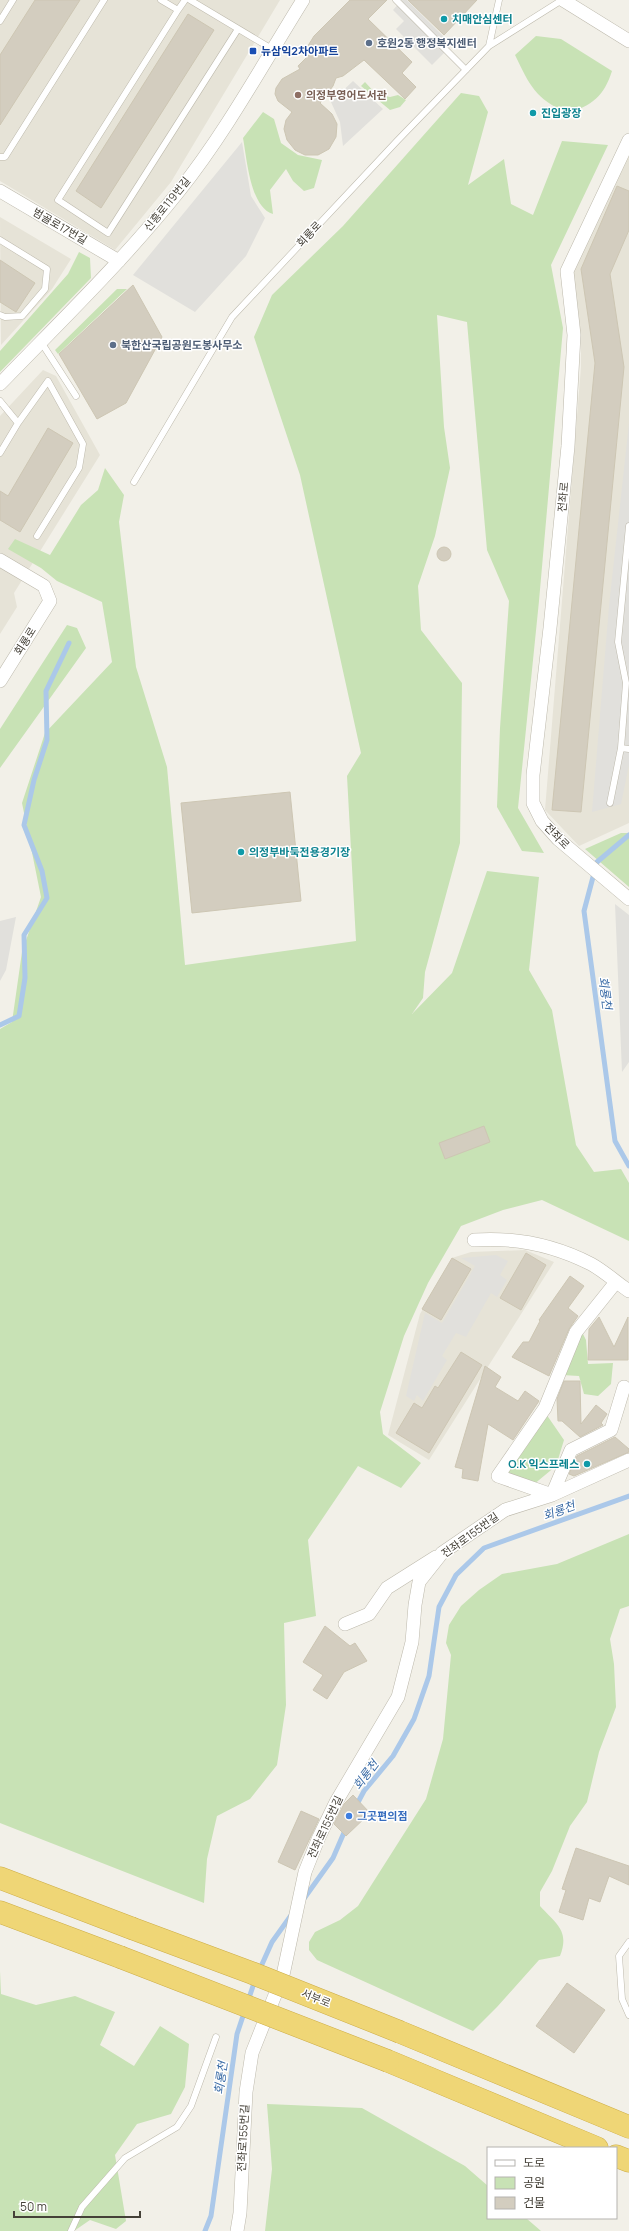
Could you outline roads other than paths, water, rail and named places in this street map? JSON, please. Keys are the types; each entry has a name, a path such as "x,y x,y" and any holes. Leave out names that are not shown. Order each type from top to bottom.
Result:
{"highway":[{"name":"서부로","path":"0,1878 252,1973 400,2032 629,2127"},
{"path":"0,1912 388,2061 595,2147"},
{"path":"617,2156 629,2161"}],"street":[{"name":"신흥로119번길","path":"0,384 119,261 179,190 214,142 303,0"},
{"path":"563,0 629,41"},
{"name":"전좌로","path":"629,140 567,271 574,335 568,446 550,628 533,776 533,803 542,820 574,852 629,900"},
{"name":"범골로17번길","path":"0,191 119,261"},
{"name":"회룡로","path":"0,560 44,586 50,601 0,681"},
{"path":"474,1240 496,1238 530,1242 562,1252 592,1265 629,1291"},
{"path":"616,1282 576,1332 545,1408 498,1476 552,1494 571,1450 611,1430 624,1387"},
{"name":"전좌로155번길","path":"237,2231 240,2213 246,2092 252,2053 283,1976 302,1882 319,1838 336,1802 398,1697 412,1642 415,1605 419,1582 442,1553 505,1510 552,1494 629,1460"},
{"path":"345,1624 369,1614 387,1588 442,1553"}],"lane":[{"path":"0,21 13,0"},
{"path":"0,157 5,157 104,0"},
{"path":"161,0 178,10"},
{"path":"185,0 58,200 108,233 238,29"},
{"path":"190,0 272,49"},
{"path":"396,0 466,70"},
{"path":"489,46 563,0"},
{"name":"회룡로","path":"134,482 232,317 489,46 499,1"},
{"path":"0,240 47,269 46,289 22,316 5,317 0,315"},
{"path":"41,342 76,396"},
{"path":"0,453 18,423 48,381 83,444 79,468 38,536"},
{"path":"0,401 18,423"},
{"path":"610,803 621,748 626,683 618,642 627,576 629,526"},
{"path":"621,748 629,749"},
{"path":"629,1942 619,1956 622,1999 629,2015"},
{"path":"71,2231 82,2207 125,2158 177,2128 191,2106 216,2037"}],"waterway":[{"path":"0,1025 19,1016 25,978 24,935 47,898 42,871 24,825 34,780 47,740 46,691 69,643"},
{"name":"회룡천","path":"629,835 597,862 584,911 615,1141 629,1166"},
{"name":"회룡천","path":"356,1806 364,1791 393,1756 414,1719 429,1676 439,1607 456,1575 484,1548 629,1496"},
{"name":"회룡천","path":"303,1900 333,1858 346,1828"},
{"name":"회룡천","path":"259,1971 272,1942 292,1914"},
{"name":"회룡천","path":"248,2001 255,1980"},
{"name":"회룡천","path":"205,2231 211,2216 237,2034 245,2010"}],"place":[{"name":"치매안심센터","path":"444,19"},
{"name":"호원2동 행정복지센터","path":"369,43"},
{"name":"뉴삼익2차아파트","path":"253,51"},
{"name":"의정부영어도서관","path":"298,95"},
{"name":"진입광장","path":"533,113"},
{"name":"북한산국립공원도봉사무소","path":"113,345"},
{"name":"의정부바둑전용경기장","path":"241,852"},
{"name":"O.K 익스프레스","path":"587,1464"},
{"name":"그곳편의점","path":"349,1816"}]}
